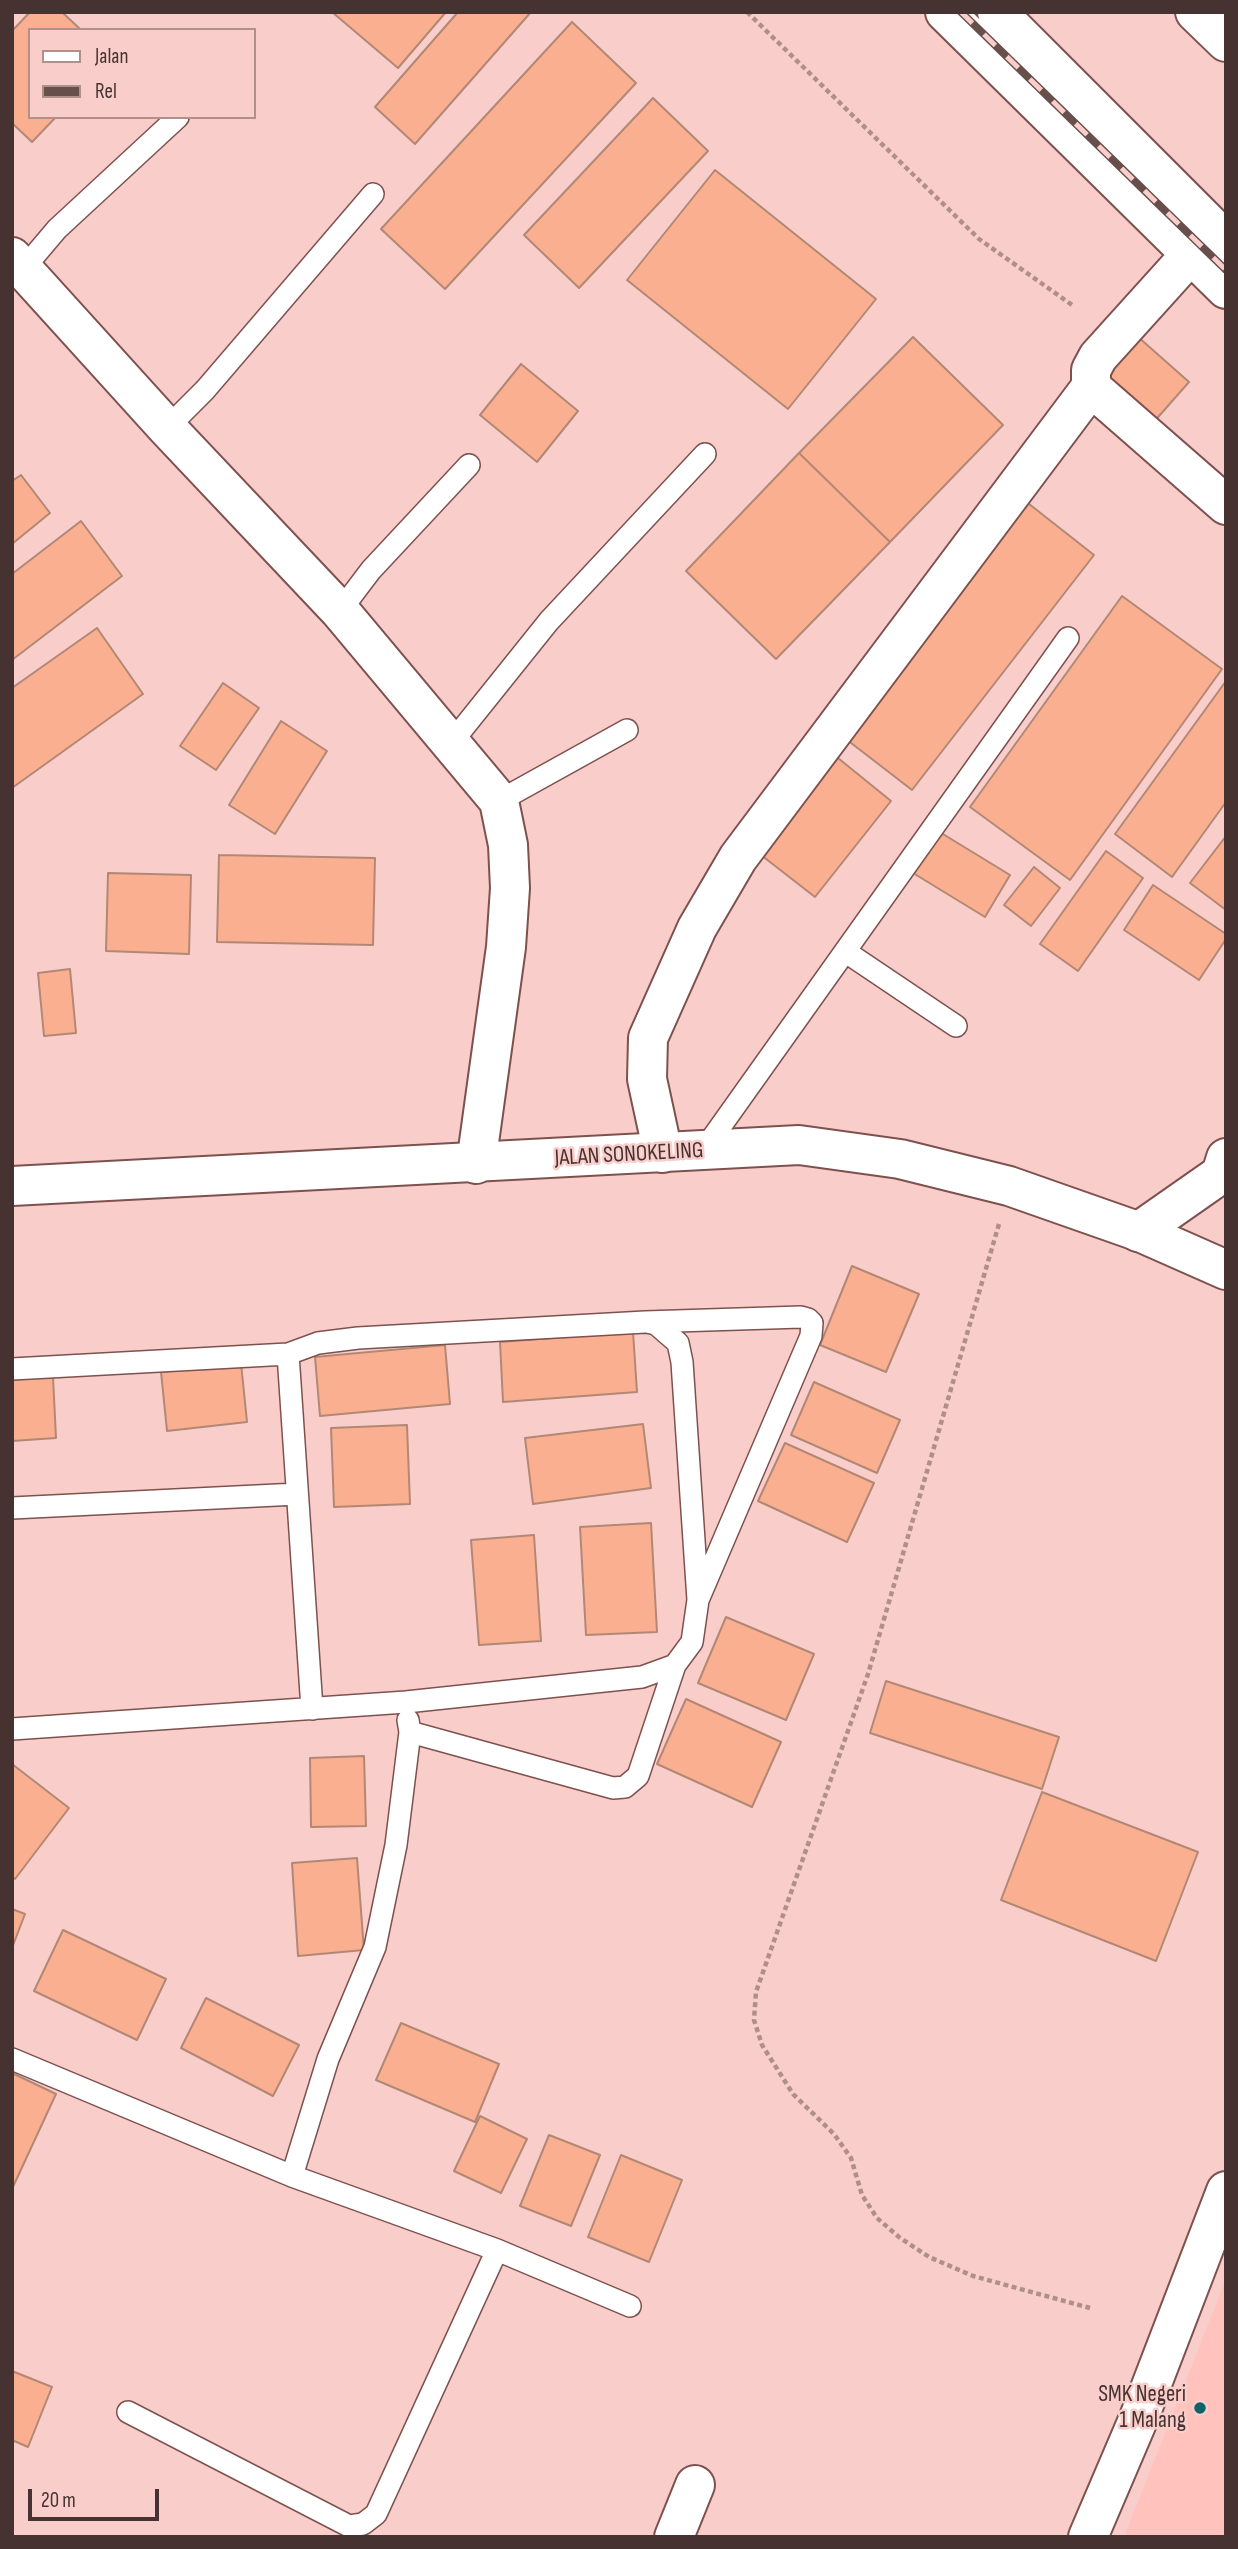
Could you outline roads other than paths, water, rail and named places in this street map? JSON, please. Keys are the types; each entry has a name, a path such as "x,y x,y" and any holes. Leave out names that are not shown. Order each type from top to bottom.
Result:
{"street":[{"path":"945,12 1214,235"},
{"path":"997,12 1214,235 1226,289"},
{"path":"1195,12 1226,42"},
{"path":"663,1153 647,1079 648,1038 697,928 738,858 1091,387 1091,370 1098,357 1214,235"},
{"path":"18,263 166,428 340,611 499,801 509,866 506,947 476,1164"},
{"path":"1091,387 1226,505"},
{"name":"JALAN SONOKELING","path":"12,1186 476,1164 799,1145 900,1159 1009,1186 1138,1232 1226,1270"},
{"path":"1138,1232 1221,1174 1226,1158"},
{"path":"1088,2537 1138,2420 1226,2192"},
{"path":"674,2537 695,2485"}],"lane":[{"path":"18,263 176,119"},
{"path":"166,428 205,390 373,194"},
{"path":"452,742 549,621 705,454"},
{"path":"340,611 371,570 469,465"},
{"path":"703,1150 1068,638"},
{"path":"499,801 627,730"},
{"path":"846,952 956,1026"},
{"path":"12,1369 288,1354 328,1341 645,1322 801,1317 812,1323 811,1336 698,1600"},
{"path":"410,1732 613,1788 625,1787 638,1776 675,1665 692,1642 698,1600 682,1362 678,1343 656,1324 645,1322"},
{"path":"288,1354 312,1709"},
{"path":"12,1508 297,1494"},
{"path":"12,1729 406,1702 642,1677 675,1665"},
{"path":"292,2176 328,2059 375,1947 396,1845 410,1732 406,1702"},
{"path":"12,2059 292,2176 497,2250 630,2306"},
{"path":"128,2412 349,2526 363,2524 376,2514 497,2250"}],"railway":[{"path":"961,12 1226,270"}],"place":[{"name":"SMK Negeri 1 Malang","path":"1200,2408"}]}
